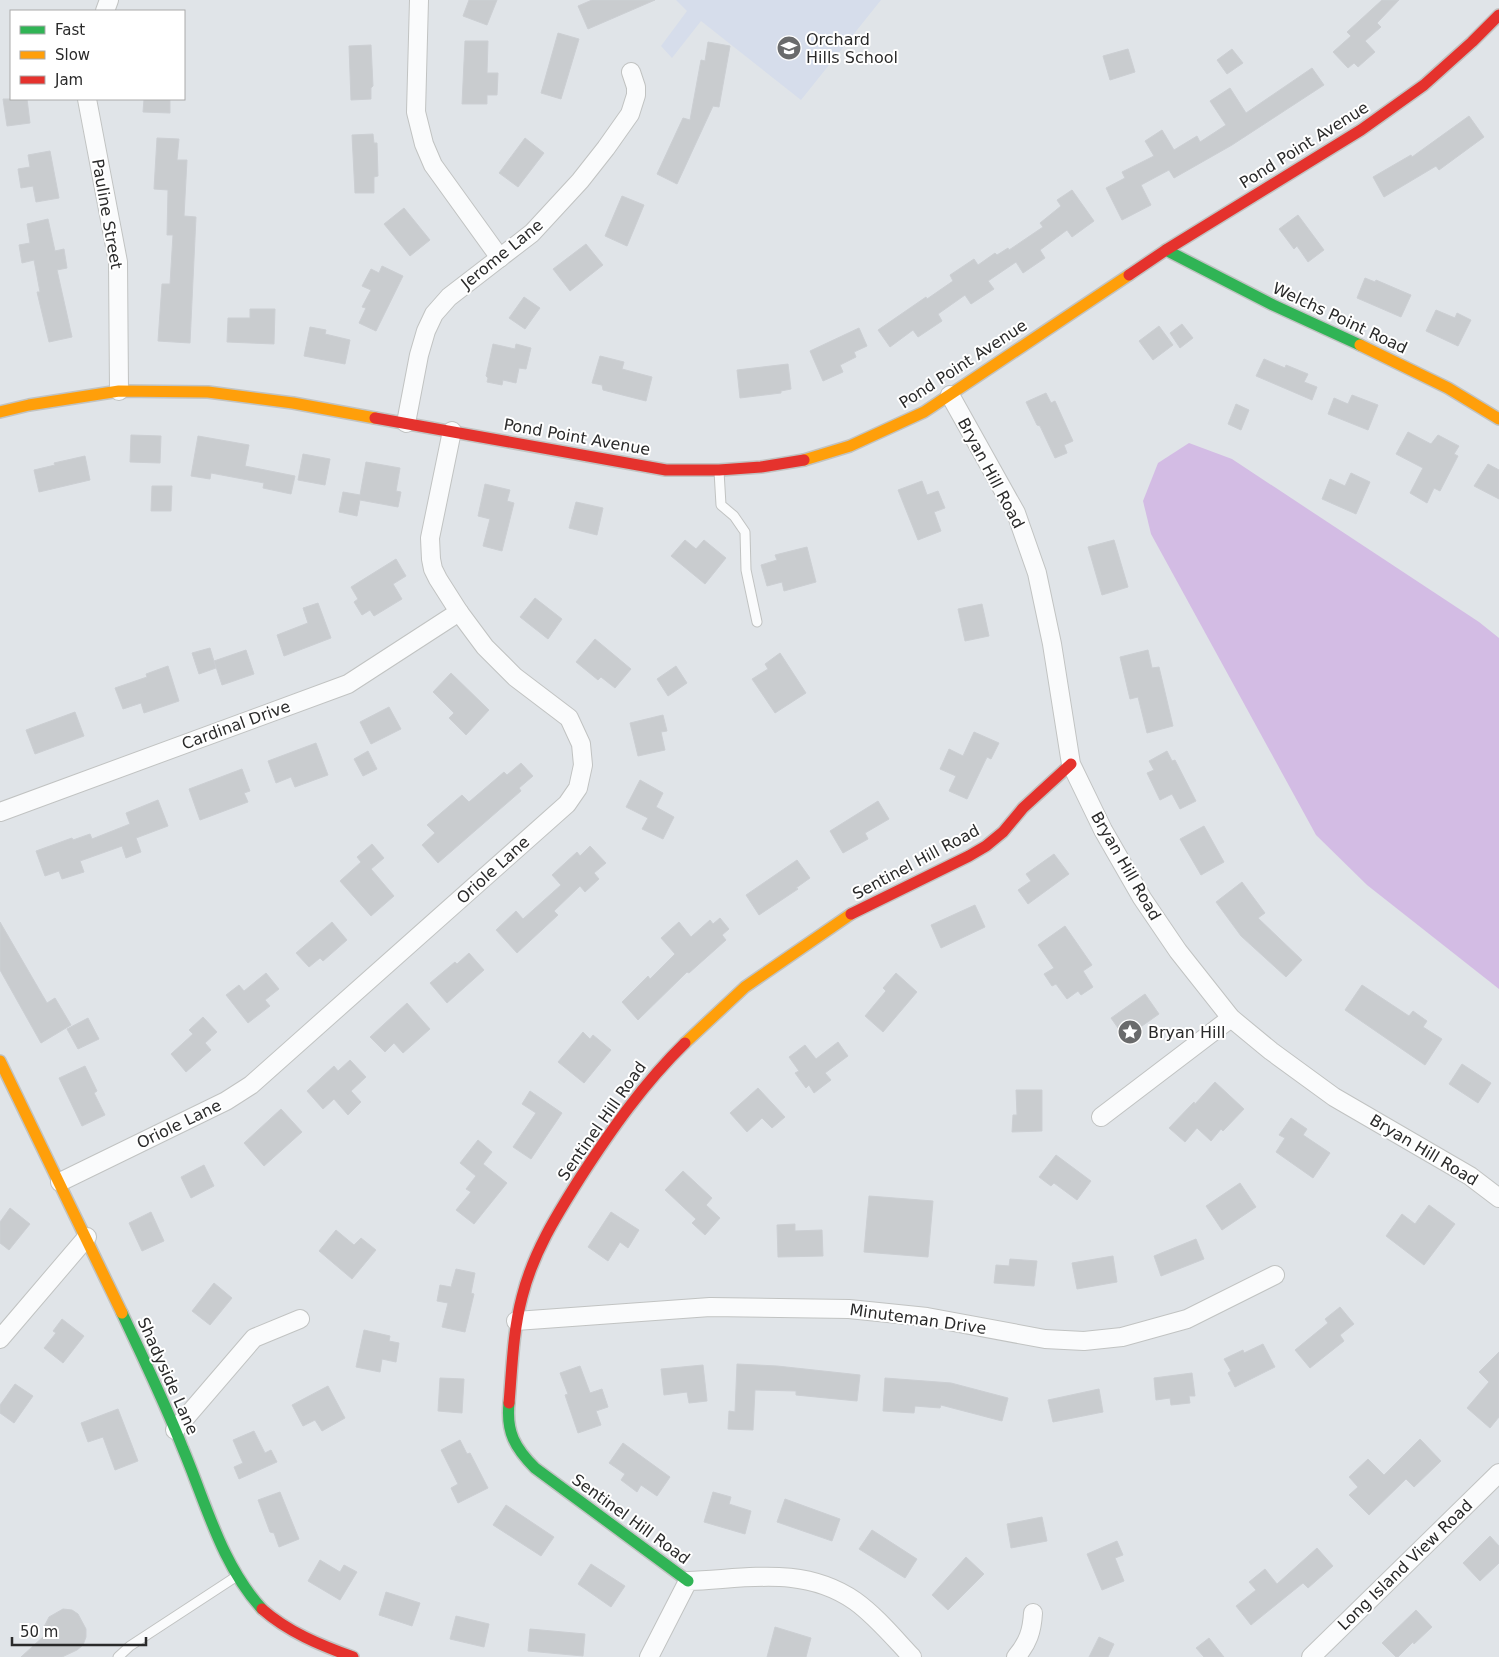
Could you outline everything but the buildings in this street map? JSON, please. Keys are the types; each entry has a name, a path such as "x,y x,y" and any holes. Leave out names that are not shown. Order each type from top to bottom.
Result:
{"street":[{"path":"419,0 416,112 424,144 433,166 500,258"},
{"name":"Pond Point Avenue","path":"0,412 29,405 119,390 199,392 255,398 406,423 666,470 761,468 806,459 850,446 924,412 1166,250 1361,130 1424,85 1499,15"},
{"name":"Jerome Lane","path":"406,423 418,355 434,314 449,297 532,233 580,181 630,114 636,95 636,87 631,72"},
{"name":"Pauline Street","path":"87,100 118,262 119,390"},
{"name":"Welchs Point Road","path":"1166,250 1286,312 1387,357 1459,395 1499,419"},
{"name":"Bryan Hill Road","path":"950,395 1016,513 1036,573 1052,644 1071,764 1103,830 1142,898 1178,951 1231,1018 1271,1052 1334,1097 1470,1176 1499,1198"},
{"name":"Oriole Lane","path":"60,1182 226,1101 251,1085 560,811 573,797 582,777 583,753 570,718 515,677 485,647 459,612 433,569 430,538 452,431"},
{"name":"Cardinal Drive","path":"0,812 348,684 459,612"},
{"name":"Sentinel Hill Road","path":"688,1581 535,1468 514,1443 508,1409 516,1321 530,1269 540,1245 552,1222 597,1151 628,1107 663,1064 706,1022 745,987 847,916 986,846 1003,832 1023,808 1071,764"},
{"path":"1101,1117 1231,1018"},
{"name":"Shadyside Lane","path":"0,1061 87,1237 176,1430 213,1523 237,1576 255,1601 284,1626 323,1646 353,1657"},
{"path":"0,1338 87,1237"},
{"name":"Minuteman Drive","path":"516,1321 710,1307 849,1309 927,1317 1046,1339 1084,1341 1122,1337 1187,1319 1275,1275"},
{"path":"176,1430 254,1338 300,1319"},
{"name":"Long Island View Road","path":"1310,1657 1499,1472"},
{"path":"649,1657 688,1581 778,1576 799,1578 819,1583 838,1591 856,1602 912,1657"},
{"path":"1016,1657 1025,1646 1032,1628 1033,1613"}],"lane":[{"path":"719,470 721,505 734,516 745,532 746,570 758,622"},
{"path":"118,1657 130,1646 237,1576"}],"shaded area":[{"name":"Orchard Hills School","path":"676,0 881,0 801,100 701,21 672,58 661,46 687,11"},
{"path":"1189,443 1232,459 1479,622 1499,638 1499,989 1367,885 1316,835 1151,534 1143,501 1158,463"}],"traffic: fast":[{"path":"1166,250 1273,305 1360,345"},
{"path":"122,1313 169,1415 225,1553 236,1573 262,1609"},
{"path":"509,1403 509,1423 513,1439 535,1468 688,1581"}],"traffic: slow":[{"path":"804,460 850,446 924,412 1129,275"},
{"path":"1360,345 1448,388 1499,419"},
{"path":"0,412 29,405 119,391 208,392 293,403 375,418"},
{"path":"685,1043 745,987 851,914"},
{"path":"0,1061 122,1313"}],"traffic: jam":[{"path":"1129,275 1166,250 1361,130 1424,85 1499,15"},
{"path":"375,418 666,470 719,470 761,467 804,460"},
{"path":"851,914 986,846 1003,832 1023,808 1071,764"},
{"path":"509,1403 513,1350 519,1310 532,1265 539,1250 571,1192 616,1125 656,1074 685,1043"},
{"path":"262,1609 283,1625 305,1637 353,1657"}],"place":[{"name":"Orchard Hills School","path":"789,48"},
{"name":"Bryan Hill","path":"1130,1032"}]}
